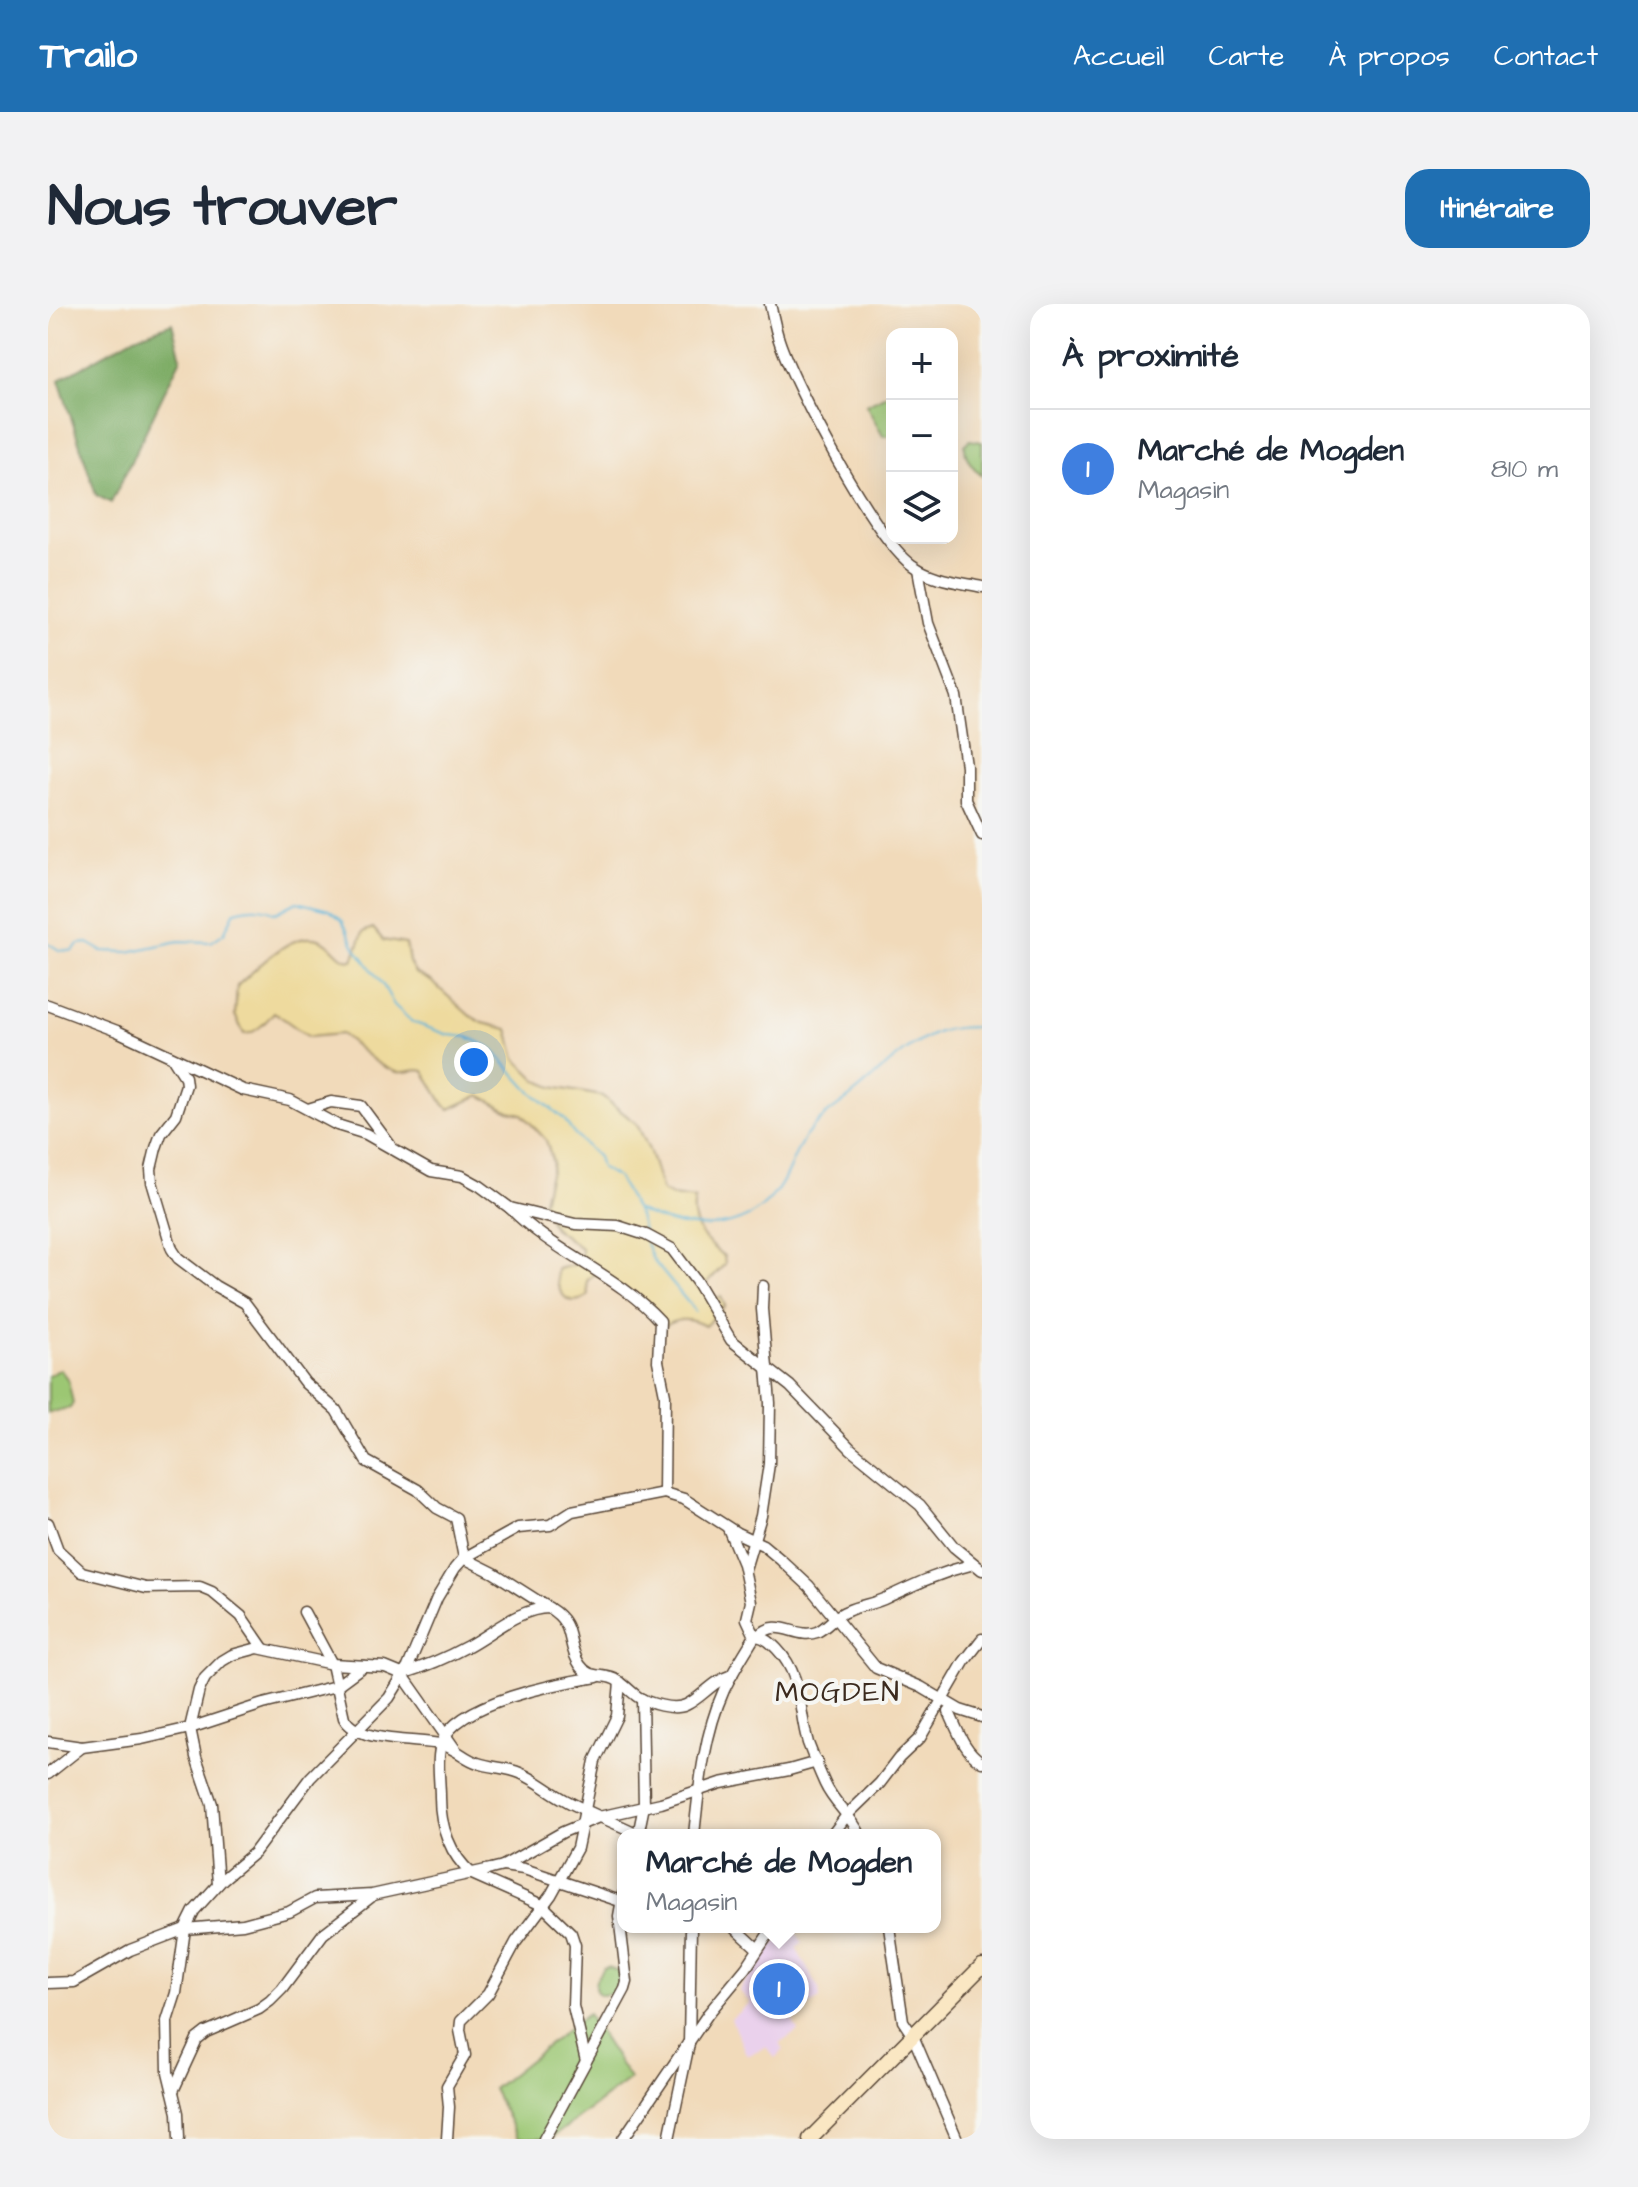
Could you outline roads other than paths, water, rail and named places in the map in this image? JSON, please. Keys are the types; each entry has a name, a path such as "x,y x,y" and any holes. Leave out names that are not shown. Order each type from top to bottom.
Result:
{"street":[{"path":"770,304 779,341 798,386 856,490 893,548 933,577 982,587"},
{"path":"918,569 928,623 956,696 966,766 966,800 982,835"},
{"path":"48,1005 117,1031 243,1090 290,1100 337,1125 356,1130 391,1147 431,1171 462,1176 510,1208 527,1226 622,1289 660,1321 658,1361 665,1395 664,1493"},
{"path":"174,1060 185,1077 186,1085 176,1115 161,1134 151,1169 172,1249 178,1258 215,1286 245,1303 305,1383 336,1410 366,1461 418,1490 437,1508 456,1518 464,1558"},
{"path":"308,1109 331,1102 361,1106 391,1147"},
{"path":"510,1208 575,1224 618,1226 646,1235 672,1249 696,1281 731,1340 790,1386 851,1449 920,1505 954,1547 978,1567"},
{"path":"745,1570 761,1516 769,1464 770,1403 763,1286"},
{"path":"179,2139 178,2113 168,2072 167,2021 176,1993 185,1929 194,1911 218,1884 254,1853 310,1778 389,1698 408,1667 437,1598 464,1558 518,1528 545,1526 572,1511 664,1493 684,1499 763,1545 791,1568 836,1616 876,1668 943,1699 954,1711 972,1754 982,1762"},
{"path":"48,1523 58,1550 82,1572 146,1588 200,1587 212,1592 241,1616 263,1648"},
{"path":"727,1526 737,1544 745,1570 751,1602 747,1619 757,1636 771,1643 787,1659 794,1673 808,1741 831,1798 856,1829"},
{"path":"464,1558 549,1608 566,1623 580,1665 597,1677"},
{"path":"695,1829 699,1788 715,1713 732,1675 757,1636 768,1628 780,1627 809,1634 824,1628 836,1616 886,1598 940,1572 978,1567"},
{"path":"402,1674 464,1648 527,1611 549,1608"},
{"path":"304,1612 332,1664 348,1726 355,1731 388,1738 443,1740 478,1708 537,1688 597,1677 616,1679 642,1699 678,1707 686,1705 713,1682 732,1675"},
{"path":"836,1829 920,1738 982,1639"},
{"path":"218,1884 212,1804 190,1728 205,1678 222,1661 245,1650 263,1648 332,1664 385,1667 402,1674 443,1740 480,1764 507,1768 525,1775 584,1817"},
{"path":"48,1742 82,1747 142,1739 190,1728 263,1704 336,1686 364,1666"},
{"path":"447,2139 447,2086 465,2055 461,2021 488,1994 511,1951 560,1880 577,1848 595,1761 617,1716 620,1682"},
{"path":"640,1829 644,1806 642,1699"},
{"path":"933,1719 954,1711 982,1717"},
{"path":"443,1740 440,1803 443,1825 454,1854 472,1874 542,1905 571,1933 575,1945 573,2006 586,2061"},
{"path":"48,1774 82,1747"},
{"path":"48,1983 74,1982 130,1950 185,1929 243,1924 274,1917 315,1898 372,1895 503,1866 584,1817 599,1817 699,1788 817,1762"},
{"path":"599,1817 626,1829"},
{"path":"503,1866 524,1869 617,1897"},
{"path":"173,2091 197,2039 270,2001 323,1934 372,1895"},
{"path":"544,2139 627,1982 621,1933"},
{"path":"669,2139 689,2044 691,1933"},
{"path":"741,1933 758,1949"},
{"path":"623,2139 769,1933"},
{"path":"890,1933 903,2021 913,2036 957,2139"},
{"path":"810,2139 982,1966"}],"waterway":[{"path":"48,943 59,950 73,951 78,944 88,943 102,951 128,952 179,941 211,942 224,933 235,911 261,908 276,913 297,902 329,910 342,920 355,947 394,1005 412,1022 449,1035 468,1037 491,1048 528,1089 564,1119 574,1134 598,1157 601,1168 618,1178 639,1216 643,1231"},
{"path":"637,1210 673,1223 692,1226 711,1226 746,1217 762,1207 776,1192 805,1137 815,1125 892,1061 939,1032 982,1027"},
{"path":"645,1241 653,1260 695,1311"}],"place":[{"name":"Marché de Mogden","path":"779,1989"}],"district":[{"name":"MOGDEN","path":"838,1692"}]}
